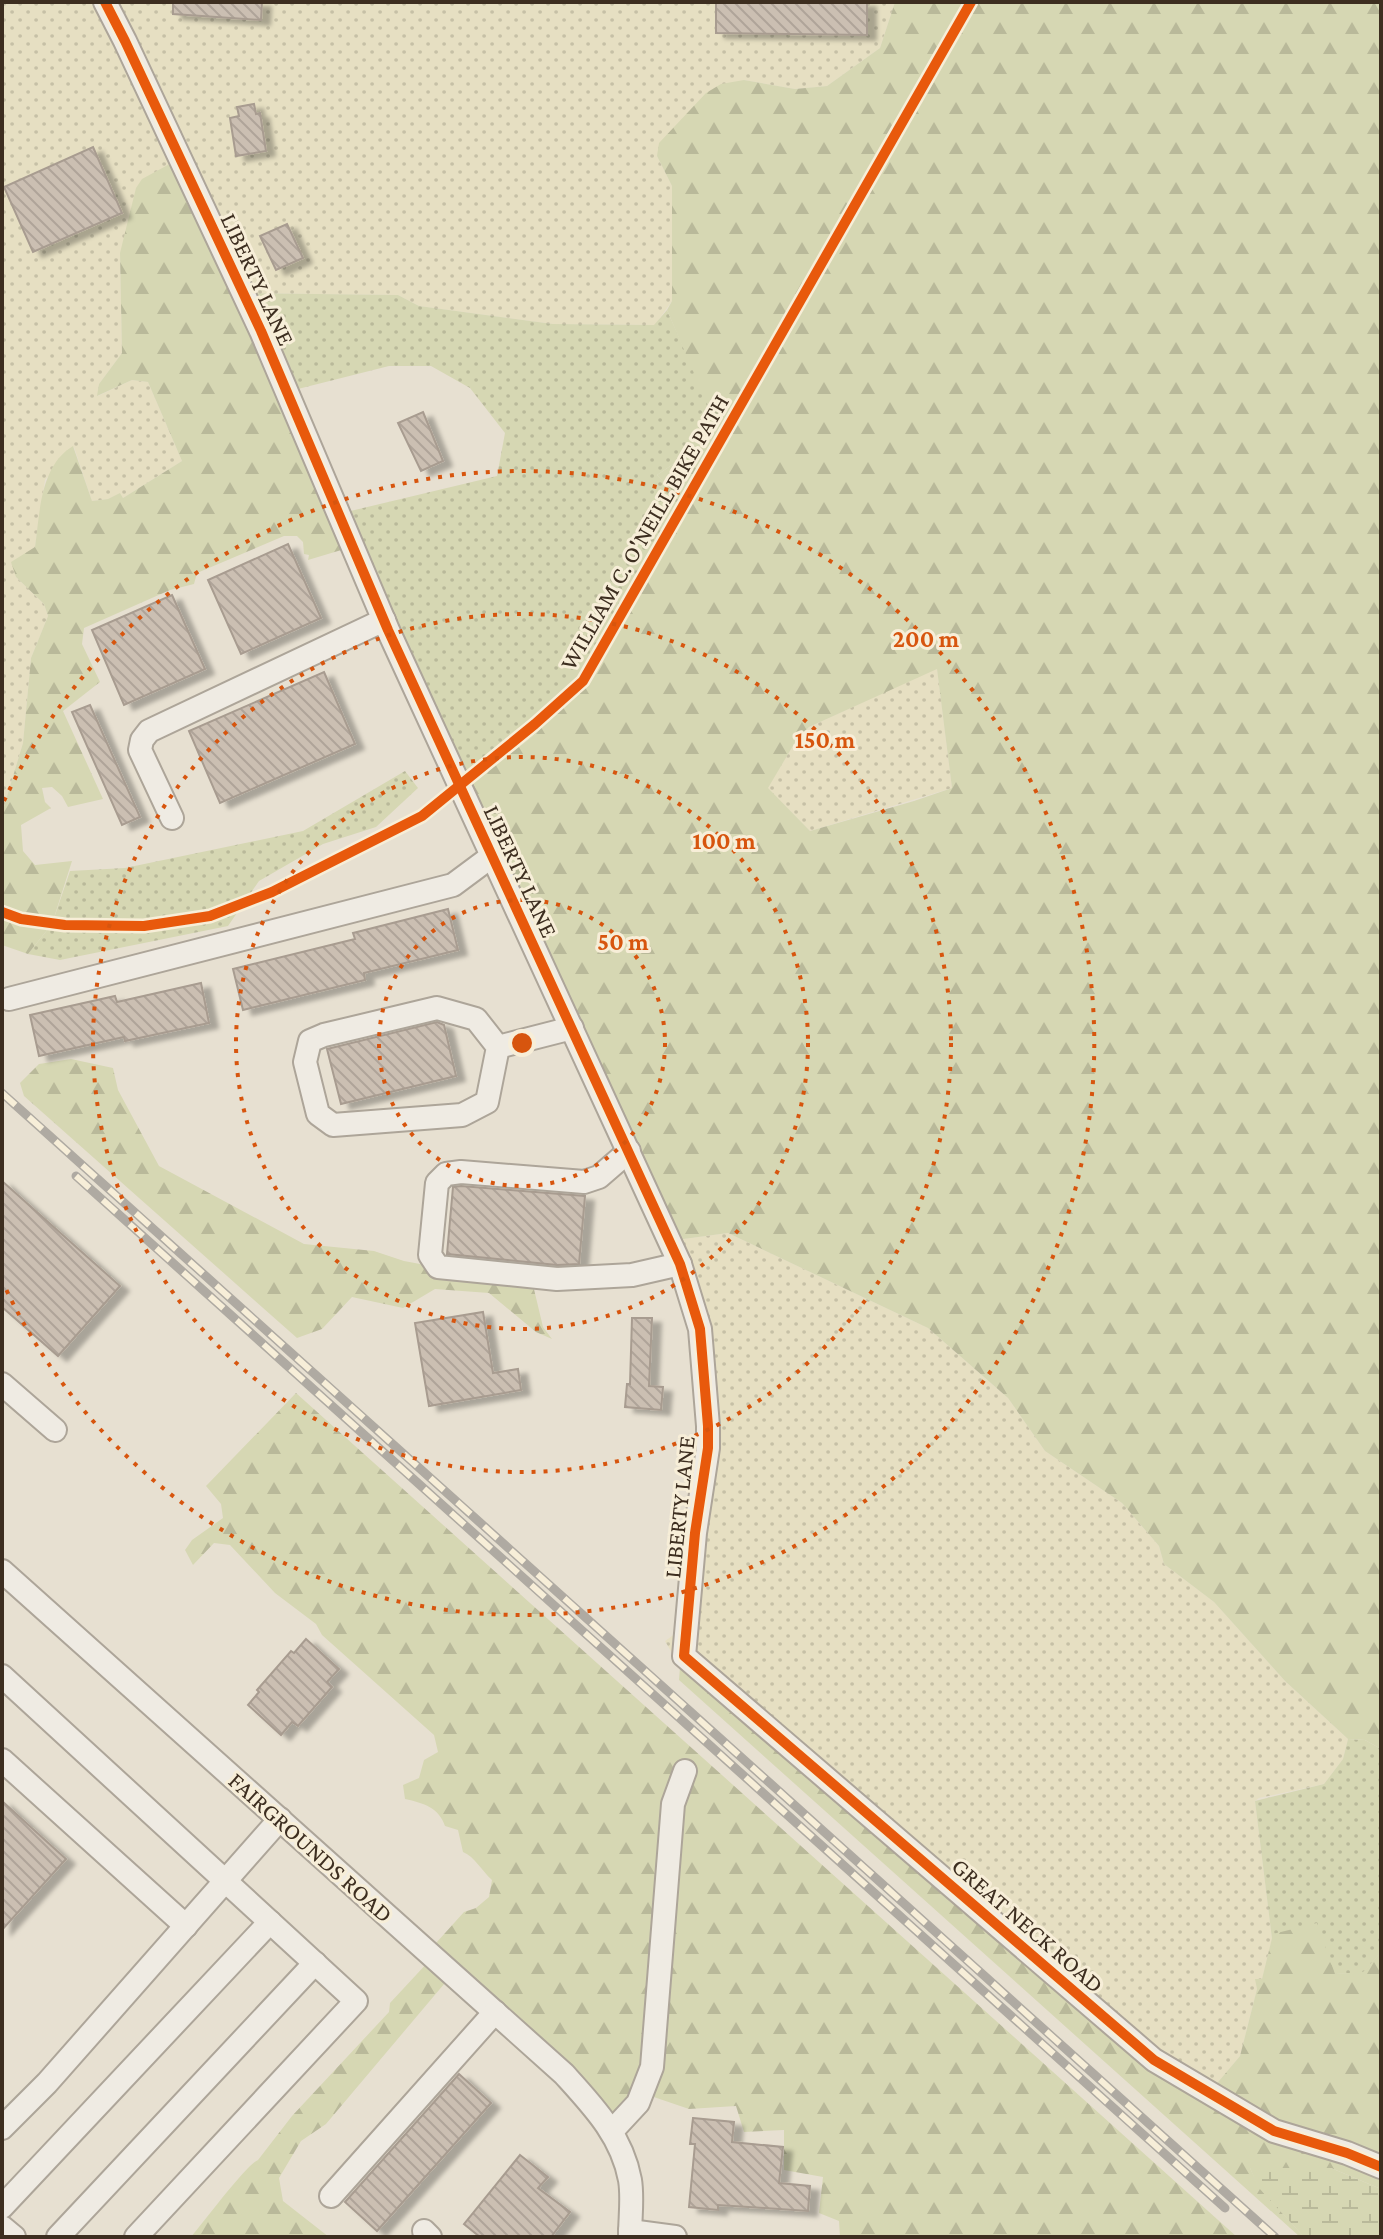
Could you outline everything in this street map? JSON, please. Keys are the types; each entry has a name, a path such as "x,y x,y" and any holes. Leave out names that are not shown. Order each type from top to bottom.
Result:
{"street":[{"name":"LIBERTY LANE","path":"105,2 261,331 384,620 680,1264 700,1329 708,1426 684,1656"},
{"path":"172,818 140,750 142,740 149,731 384,620"},
{"path":"9,999 453,885 492,856"},
{"path":"437,1008 476,1019 498,1047 487,1102 462,1115 333,1125 318,1114 305,1062 310,1041 324,1035 437,1008"},
{"path":"498,1047 572,1028"},
{"path":"629,1151 599,1177 584,1182 461,1172 446,1174 437,1183 430,1255 438,1267 557,1279 632,1275 680,1264"},
{"path":"2,1384 55,1430"},
{"name":"FAIRGROUNDS ROAD","path":"6,1583 280,1819 564,2074 612,2131"},
{"name":"GREAT NECK ROAD","path":"684,1656 1154,2060 1274,2131 1347,2153 1381,2167"},
{"path":"2,1676 356,2001 136,2237"},
{"path":"2,1760 186,1926"},
{"path":"675,2237 630,2234 630,2183 626,2162 612,2131 638,2103 652,2067 673,1804 685,1771"},
{"path":"2,2128 47,2083 280,1819"},
{"path":"2,2207 270,1922"},
{"path":"58,2237 315,1963"},
{"path":"331,2196 495,2012"},
{"path":"2,2227 14,2237"}],"shaded area":[{"path":"2,2 895,2 880,48 827,86 795,89 744,80 657,156 672,186 672,301 655,325 553,324 419,306 398,295 244,293 120,253 122,353 99,384 98,396 132,380 148,382 182,461 123,498 120,494 92,501 74,447 45,480 35,547 16,577 44,604 48,616 31,658 23,743 2,813"},
{"path":"937,668 952,788 810,831 767,788 797,739 809,727"},
{"path":"728,1233 928,1328 1008,1398 1045,1451 1122,1503 1159,1546 1164,1564 1214,1602 1285,1681 1348,1739 1343,1759 1324,1784 1255,1801 1272,1939 1262,1980 1256,1979 1257,1989 1240,2056 1208,2095 680,1667 665,1641 686,1626 706,1414 676,1240"}],"green space":[{"path":"895,2 1381,2 1381,1749 1365,1740 1348,1739 1285,1681 1214,1602 1164,1564 1159,1546 1122,1503 1045,1451 1008,1398 928,1328 728,1233 676,1240 459,780 495,765 536,734 611,638 642,573 680,522 679,502 657,475 685,456 711,413 667,310 672,301 672,186 657,156 659,143 706,93 721,84 744,80 795,89 827,86 880,48","holes":["937,669 952,788 810,831 768,788 797,739 809,727"]},
{"path":"177,160 348,548 308,560 309,555 304,554 303,542 297,536 284,536 197,573 194,584 170,590 84,628 82,644 100,682 63,711 103,799 68,807 52,787 42,788 45,802 51,808 21,825 23,851 35,865 72,861 52,924 28,954 2,945 2,813 23,743 31,658 48,616 44,604 16,577 11,562 35,547 48,478 54,465 73,446 92,501 108,499 120,493 123,498 182,461 148,382 132,380 97,396 99,384 122,353 120,253 136,188 142,179"},
{"path":"244,293 398,295 419,306 553,324 654,325 667,310 712,412 685,456 657,475 679,502 680,523 642,573 611,638 536,734 495,765 459,780 338,514 497,476 505,433 470,388 431,366 389,366 286,392"},
{"path":"405,771 418,788 376,827 323,844 259,881 228,926 60,960 28,954 52,924 70,871 125,868 303,831"},
{"path":"71,1059 113,1068 118,1090 159,1166 304,1244 374,1251 404,1261 533,1285 543,1327 552,1339 536,1332 489,1293 435,1289 403,1308 352,1297 322,1329 297,1338 24,1096 20,1083 39,1064"},
{"path":"296,1393 1237,2237 840,2237 839,2221 819,2213 823,2177 784,2170 784,2130 744,2132 736,2106 689,2109 645,2094 618,2125 450,1977 326,2124 301,2141 279,2178 283,2201 329,2237 191,2237 292,2116 389,2012 390,2003 429,1961 427,1953 464,1912 476,1908 489,1897 492,1880 475,1860 463,1852 458,1830 445,1826 430,1807 405,1799 403,1785 419,1778 424,1760 438,1752 434,1735 322,1635 316,1624 275,1593 230,1545 214,1543 193,1565 185,1550 192,1540 223,1518 221,1504 206,1486"},
{"path":"680,1667 1208,2094 1240,2056 1257,1989 1255,1979 1262,1979 1273,1934 1317,1923 1335,1974 1363,1972 1381,1952 1381,2189 1331,2168 1250,2168 1259,2187 1304,2237 1300,2237 679,1680"},
{"path":"1348,1739 1365,1740 1381,1749 1381,1952 1363,1973 1335,1974 1272,1939 1255,1801 1324,1784 1343,1759"},
{"path":"1250,2168 1331,2168 1381,2189 1381,2237 1304,2237 1258,2187"}],"building":[{"path":"173,2 262,2 261,20 173,14"},
{"path":"716,2 867,2 867,35 716,33"},
{"path":"254,104 256,114 260,113 266,151 236,156 230,118 239,116 237,107"},
{"path":"93,147 122,213 33,252 4,187"},
{"path":"287,224 303,258 276,270 260,236"},
{"path":"423,412 443,461 421,471 398,423"},
{"path":"288,544 321,618 241,654 208,580"},
{"path":"172,595 205,669 124,705 92,630"},
{"path":"324,672 355,744 220,803 189,731"},
{"path":"90,705 140,817 122,825 72,712"},
{"path":"448,909 458,950 364,973 365,980 243,1010 233,969 355,939 353,933"},
{"path":"201,983 209,1023 125,1041 124,1037 39,1056 30,1015 115,996 117,1002"},
{"path":"437,1022 444,1025 456,1076 341,1104 327,1049"},
{"path":"2,1181 120,1286 58,1356 2,1307"},
{"path":"453,1187 585,1196 579,1264 557,1265 447,1254"},
{"path":"483,1312 493,1373 518,1369 521,1390 429,1406 415,1323"},
{"path":"632,1318 652,1318 649,1386 663,1387 661,1410 625,1407 627,1384 630,1384"},
{"path":"306,1639 339,1669 327,1682 332,1687 298,1726 292,1722 281,1735 248,1705 291,1651 294,1653"},
{"path":"2,1801 66,1859 2,1930"},
{"path":"459,2074 491,2103 377,2231 345,2202"},
{"path":"693,2118 734,2122 732,2142 783,2147 779,2183 810,2186 808,2211 718,2205 718,2210 689,2207 695,2144 690,2144"},
{"path":"520,2155 548,2177 538,2188 570,2212 551,2237 480,2237 464,2224"}],"railway":[{"path":"2,1093 1275,2237"},
{"path":"76,1176 1225,2208"}],"cycle path":[{"path":"105,2 261,331 388,630 680,1264 700,1329 708,1426 684,1656 1154,2060 1274,2131 1347,2153 1381,2167"},
{"name":"WILLIAM C. O'NEILL BIKE PATH","path":"2,912 21,919 65,925 144,926 210,916 272,892 422,816 583,681 971,2"}]}
